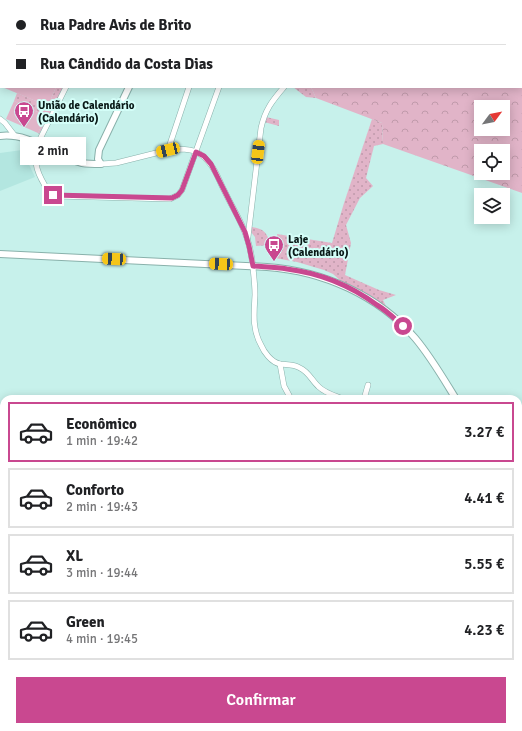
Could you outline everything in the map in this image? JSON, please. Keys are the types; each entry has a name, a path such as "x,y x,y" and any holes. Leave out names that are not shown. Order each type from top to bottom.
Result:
{"street":[{"path":"66,88 35,151 37,169 49,192 56,196 172,198 178,195 182,190 219,88"},
{"path":"101,164 98,159 99,150 129,88"},
{"path":"168,150 190,88"},
{"path":"248,240 260,128 266,110 283,88"},
{"path":"0,119 15,136"},
{"path":"0,136 15,136 38,143 70,159 90,164 116,163 168,150 182,149 196,152 207,160 214,170 248,240 255,286 253,317 256,334 260,345 272,360 280,364 299,367 306,371 321,389 335,395"},
{"path":"0,254 253,266 287,269 316,275 348,287 377,304 390,314 414,337 425,351 453,395"},
{"path":"280,364 284,386 289,395"},
{"path":"365,395 368,385"}],"shaded area":[{"path":"22,150 35,177 0,191 0,153"}],"green space":[{"path":"4,88 56,88 48,106"},
{"path":"56,88 64,88 39,134 38,133 46,116 14,101 17,93 48,106"},
{"path":"294,88 311,88 316,98 306,97"},
{"path":"311,88 522,88 522,193 485,180 510,180 510,144 474,144 474,176 383,144 382,123 316,98"},
{"path":"14,101 46,116 38,133 6,119"},
{"path":"266,117 279,120 279,126 264,122"},
{"path":"372,119 382,123 383,144 374,146 366,178 373,186 360,198 346,225 351,243 345,275 379,290 396,295 383,300 386,306 342,282 333,274 324,270 297,262 275,258 278,240 277,234 332,243"},
{"path":"252,227 262,230 268,237 271,245 256,246 255,237 251,232"}],"place":[{"name":"União de Calendário (Calendário)","path":"24,128"},
{"name":"Laje (Calendário)","path":"274,262"}],"route":[{"path":"53,195 170,199 178,195 182,190 196,152 204,156 211,164 242,226 248,240 253,266 301,271 348,287 377,304 403,326"}]}
